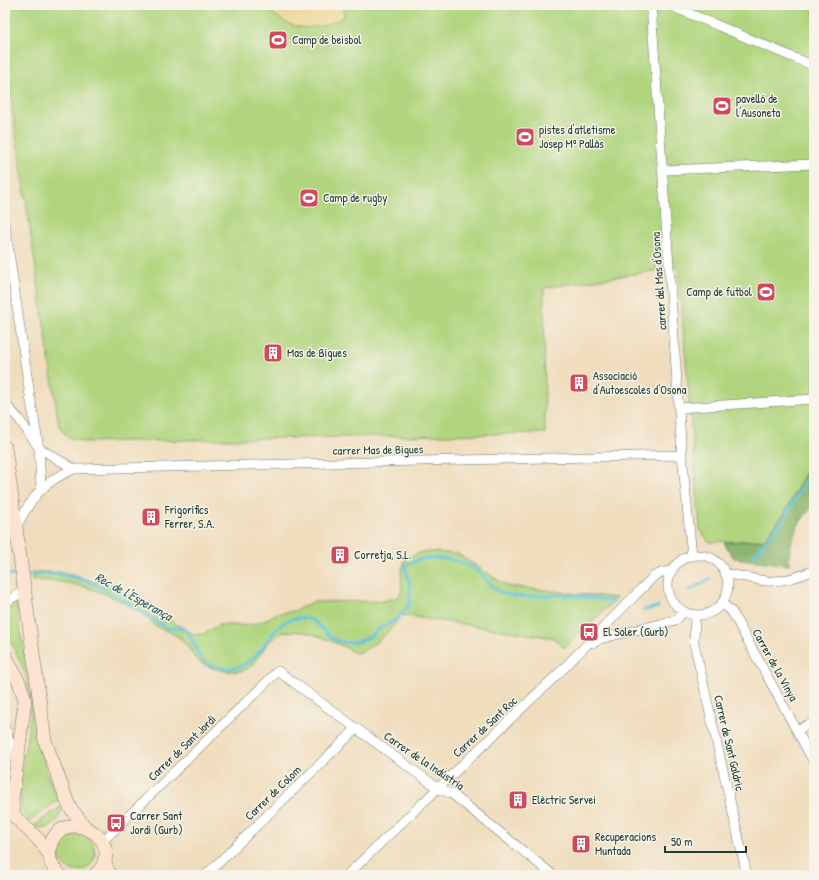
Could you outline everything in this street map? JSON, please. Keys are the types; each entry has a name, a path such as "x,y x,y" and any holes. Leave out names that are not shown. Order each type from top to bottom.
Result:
{"street":[{"name":"carrer del Mas d'Osona","path":"651,5 664,170 682,455 692,556"},
{"path":"669,5 814,66"},
{"path":"664,170 814,164"},
{"path":"5,225 39,448 42,488"},
{"path":"679,408 814,399"},
{"path":"5,404 19,419 39,448 74,469"},
{"path":"19,419 28,415 32,406"},
{"path":"5,447 45,741 69,806 85,827 94,832 101,840 104,847 104,860 102,866 95,875"},
{"name":"carrer Mas de Bigues","path":"16,528 25,510 42,488 62,474 74,469 682,455"},
{"path":"692,556 704,556 719,564 725,574 727,589 722,603 713,611 695,615 684,611 676,605 670,596 668,581 672,571 678,563 692,556"},
{"path":"725,574 767,581 782,581 814,570"},
{"name":"Carrer de Sant Roc","path":"347,875 588,646 654,576 662,572 672,571"},
{"path":"5,602 23,588"},
{"name":"Carrer de la Vinya","path":"722,603 732,612 814,762"},
{"name":"Carrer de Sant Roc","path":"588,646 600,639 676,620 684,611"},
{"name":"Carrer de Sant Galdric","path":"695,615 694,643 747,875"},
{"path":"5,655 19,682 25,700 12,801 15,817 39,840 53,868"},
{"name":"Carrer de la Indústria","path":"278,671 438,788 452,794 553,875"},
{"name":"Carrer de Sant Jordi","path":"101,840 108,836 278,671"},
{"path":"797,730 814,722"},
{"path":"5,727 9,741 18,758"},
{"name":"Carrer de Colom","path":"206,875 356,728"},
{"path":"53,868 52,842 61,832 69,806"},
{"path":"30,833 38,835 61,832 74,826 85,827"},
{"path":"104,860 110,875"}],"green space":[{"path":"5,5 814,5 814,456 785,513 764,540 709,542 700,529 678,267 544,288 545,433 83,442 68,437 59,426 5,59"},
{"path":"814,456 814,506 803,518 795,532 790,548 789,565 734,558 724,543 764,540 785,513"},
{"path":"425,551 458,554 507,586 617,598 564,648 554,638 401,615 381,638 361,652 355,653 338,644 306,633 296,631 286,632 278,635 270,642 249,668 242,671 231,671 216,669 201,663 187,646 171,632 157,627 152,624 141,612 103,593 75,584 32,581 32,572 62,572 96,582 111,583 124,593 195,635 204,634 218,625 250,625 264,621 275,614 294,611 313,602 384,601 398,597 402,591 401,572 406,558"},
{"path":"16,602 39,747 48,777 58,800 28,822 23,811 20,797 20,783 29,724 29,691 24,672 7,635 10,632 7,627 5,627 5,612"},
{"path":"60,807 59,818 53,825 44,828 34,826"},
{"path":"81,835 90,840 94,846 94,860 90,866 81,871 73,871 64,866 60,860 59,849 64,840 70,836"}],"sand":[{"path":"265,5 342,5 344,17 322,26 302,27 283,21"}],"waterway":[{"name":"Rec de l'Esperança","path":"752,557 784,519 814,465"},
{"name":"Rec de l'Esperança","path":"25,575 62,575 77,578 104,589 166,627 184,629 191,637 201,658 211,666 221,668 237,667 248,662 257,654 280,625 290,620 303,618 313,621 338,641 348,643 358,642 367,638 382,627 393,622 403,613 410,603 410,586 405,566 421,559 449,559 467,565 479,572 492,586 505,594 524,597 571,595 614,602"},
{"name":"Rec de l'Esperança","path":"5,575 20,575"},
{"path":"688,591 710,579"},
{"path":"644,610 658,607"}],"place":[{"name":"Camp de beisbol","path":"278,40"},
{"name":"pavelló de l'Ausoneta","path":"722,106"},
{"name":"pistes d'atletisme Josep Mª Pallàs","path":"525,137"},
{"name":"Camp de rugby","path":"309,198"},
{"name":"Camp de futbol","path":"766,292"},
{"name":"Mas de Bigues","path":"273,353"},
{"name":"Associació d'Autoescoles d'Osona","path":"579,383"},
{"name":"Frigorífics Ferrer, S.A.","path":"151,517"},
{"name":"Corretja, S.L.","path":"340,555"},
{"name":"El Soler (Gurb)","path":"589,632"},
{"name":"Elèctric Servei","path":"518,800"},
{"name":"Carrer Sant Jordi (Gurb)","path":"116,823"},
{"name":"Recuperacions Muntada","path":"581,844"}]}
